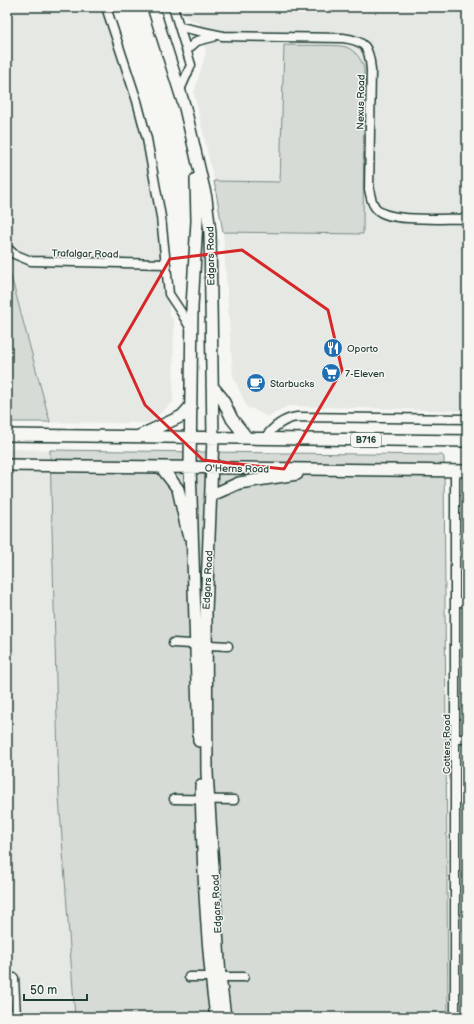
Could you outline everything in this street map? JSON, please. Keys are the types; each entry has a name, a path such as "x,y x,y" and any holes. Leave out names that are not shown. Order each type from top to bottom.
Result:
{"main road":[{"name":"Edgars Road","path":"153,7 180,90 194,144 206,198 210,233 213,467 201,644"},
{"name":"Edgars Road","path":"194,144 197,221 192,332 190,467 193,556 201,644 205,800 203,871 215,977 216,1017"},
{"path":"212,386 222,398 232,419 247,438"},
{"path":"137,437 182,416 191,406"},
{"name":"B716","path":"7,435 467,441"},
{"name":"O'Herns Road","path":"7,465 467,471"},
{"path":"161,466 178,489 193,556"},
{"path":"212,495 239,483 327,469"},
{"name":"Edgars Road","path":"215,977 225,1017"}],"street":[{"path":"106,7 147,139 161,217 170,298 182,312 192,332"},
{"path":"173,7 191,65 180,90"},
{"name":"Nexus Road","path":"180,27 223,36"},
{"name":"Nexus Road","path":"187,50 197,40 223,36 343,38 357,40 363,44 368,52 371,70 369,189 374,207 385,215 400,218 467,219"},
{"name":"Trafalgar Road","path":"7,248 14,254 31,261 166,264"},
{"path":"265,438 270,430 284,420 297,417 467,419"},
{"name":"Cotters Road","path":"455,471 455,1017"},
{"path":"455,602 467,602"},
{"path":"173,643 228,646"},
{"path":"456,739 467,739"},
{"path":"174,799 234,800"},
{"path":"189,976 244,977"},
{"path":"14,978 11,992 16,1017"}],"highlighted area":[{"path":"242,250 328,310 342,370 284,469 203,460 145,405 119,347 170,259"}],"shaded area":[{"path":"7,7 110,7 150,133 166,218 169,314 174,321 173,402 149,423 7,422"},
{"path":"182,7 467,7 467,411 288,406 267,417 251,408 248,409 233,376 223,232 214,181 194,93 206,52 200,23 185,17"},
{"path":"284,45 346,47 360,58 363,65 363,234 223,232 214,181 280,182"},
{"path":"7,276 11,276 50,422 7,422"},
{"path":"7,449 50,450 59,797 75,1017 8,1017"},
{"path":"50,450 442,455 444,457 448,1017 75,1017 59,797"}],"place":[{"name":"Oporto","path":"333,348"},
{"name":"7-Eleven","path":"331,373"},
{"name":"Starbucks","path":"256,383"}]}
